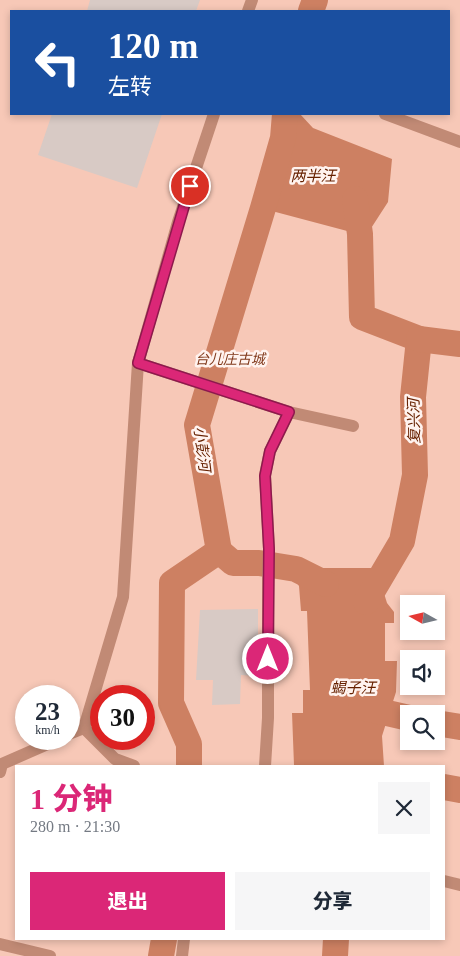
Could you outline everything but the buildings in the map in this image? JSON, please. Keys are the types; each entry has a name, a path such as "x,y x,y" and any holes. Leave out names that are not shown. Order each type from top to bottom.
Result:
{"street":[{"path":"84,728 123,597 138,363 178,222 216,115"},
{"path":"388,115 460,142"},
{"path":"138,363 289,412 353,426"},
{"path":"265,765 268,718 269,549 265,476 270,451 289,412"},
{"path":"80,730 84,728"},
{"path":"84,728 114,759 131,765"},
{"path":"0,772 2,764 33,750"},
{"path":"445,881 460,885"},
{"path":"182,956 184,940"},
{"path":"0,944 50,956"}],"green space":[{"name":"台儿庄古城","path":"0,0 460,0 460,956 0,956"}],"water":[{"name":"两半汪","path":"273,115 301,115 313,128 392,159 388,202 366,236 253,206 271,135"},
{"name":"蝎子汪","path":"303,559 320,568 379,568 395,575 382,587 387,603 394,612 394,623 385,623 385,661 397,661 396,692 382,736 384,765 294,765 292,713 303,713 303,690 310,690 307,611 301,611 299,586 291,575"}],"waterway":[{"name":"小彭河","path":"311,10 315,0"},
{"name":"小彭河","path":"189,765 189,744 171,703 172,583 219,551 197,425 283,138 285,115"},
{"name":"复兴河","path":"355,199 360,234 362,317 419,339 413,397 415,475 402,541 366,602"},
{"path":"419,339 460,344"},
{"path":"219,551 233,563 259,563 296,569 326,584"},
{"path":"361,707 400,716"},
{"path":"445,724 460,727"},
{"path":"445,787 460,790"},
{"name":"小彭河","path":"161,956 164,940"},
{"name":"复兴河","path":"335,956 336,940"}],"route":[{"path":"190,186 138,363 289,412 270,451 265,476 269,549 268,659"}]}
